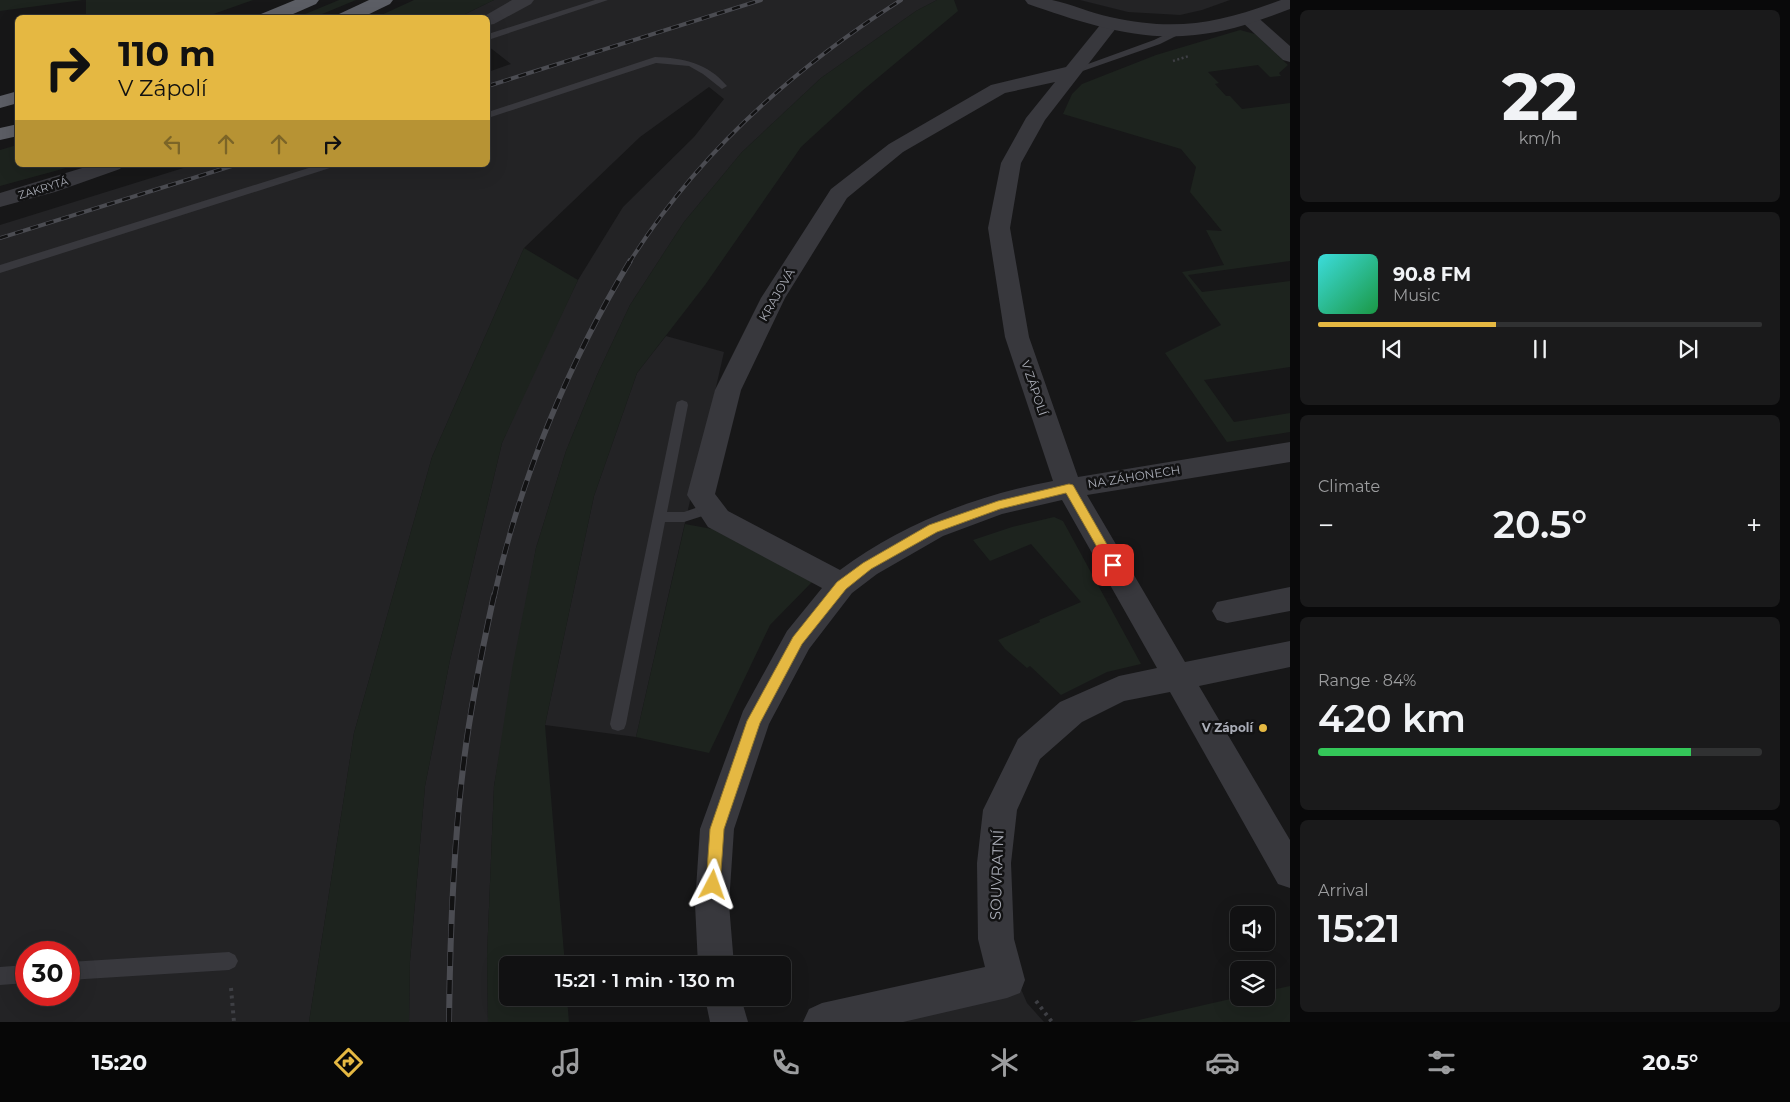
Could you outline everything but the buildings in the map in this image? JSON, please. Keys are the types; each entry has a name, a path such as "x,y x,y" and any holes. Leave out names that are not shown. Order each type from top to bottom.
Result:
{"highway":[{"path":"274,15 310,0"},
{"path":"352,15 384,0"},
{"path":"0,102 15,98"},
{"path":"0,134 15,131"}],"street":[{"path":"490,19 525,0"},
{"path":"1034,0 1111,23 1140,28 1179,31 1206,28 1248,18 1290,2"},
{"path":"1248,18 1290,56"},
{"name":"V ZÁPOLÍ","path":"1111,23 1036,118 1011,163 999,228 1017,337 1069,488 1290,872"},
{"name":"KRAJOVÁ","path":"710,508 701,495 728,390 773,298 839,194 896,148 998,89 1071,72"},
{"name":"ZAKRYTÁ","path":"0,200 107,167"},
{"name":"NA ZÁHONECH","path":"715,956 712,904 717,829 754,721 798,640 842,585 867,566 933,528 998,505 1069,488 1290,452"},
{"path":"710,508 718,519 842,585"},
{"path":"1227,611 1290,599"},
{"name":"SOUVRATNÍ","path":"822,1022 1007,980 996,939 994,863 1000,810 1029,749 1072,712 1119,689 1290,654"},
{"path":"726,1006 729,1022"}],"lane":[{"path":"490,37 604,0"},
{"path":"1071,72 1157,42 1179,31"},
{"path":"490,114 655,60 679,60 706,70 722,86"},
{"path":"0,270 323,167"},
{"path":"618,724 682,405"},
{"path":"658,517 684,517 710,508"},
{"path":"80,970 229,961"},
{"path":"0,976 15,975"}],"path":[{"path":"1166,63 1194,54"},
{"path":"229,961 234,1022"},
{"path":"1032,994 1052,1022"}],"shaded area":[{"path":"0,0 83,0 0,11"},
{"path":"86,0 253,0 211,15 86,15"},
{"path":"339,0 356,0 320,15 303,15"},
{"path":"414,0 494,0 463,15 381,15"},
{"path":"494,0 937,0 916,11 821,78 742,152 684,222 630,305 597,375 566,451 536,548 494,786 487,956 488,1022 409,1022 410,961 425,786 450,660 502,443 534,371 578,280 623,207 694,137 724,99 709,87 640,137 524,248 432,457 354,733 309,1022 0,1022 0,225 187,167 490,167 490,71 511,64 490,48 490,15 463,15"},
{"path":"937,0 954,0 958,11 862,91 801,147 705,285 637,373 594,496 545,725 564,956 499,956 499,1006 568,1006 569,1022 488,1022 487,956 494,786 513,664 536,548 566,451 597,375 630,305 684,222 742,152 821,78 916,11"},
{"path":"1080,0 1230,0 1202,10 1180,15 1128,12"},
{"path":"1240,30 1255,34 1288,65 1279,73 1281,76 1270,77 1258,65 1208,72 1219,83 1215,84 1226,96 1230,96 1242,109 1290,103 1290,261 1188,275 1202,292 1290,281 1290,367 1204,380 1234,422 1290,413 1290,432 1227,442 1165,353 1221,325 1182,272 1224,265 1206,230 1222,231 1190,192 1196,167 1181,149 1063,114 1072,94 1082,84 1156,55"},
{"path":"15,146 15,167 70,167 0,186 0,150"},
{"path":"524,248 578,280 502,443 450,660 425,786 410,961 409,1022 309,1022 354,733 432,457"},
{"path":"666,336 724,352 636,737 545,725 594,496 637,373"},
{"path":"1054,517 1063,521 1141,664 1107,672 1061,695 1030,666 1027,668 1005,649 998,640 1081,602 1031,544 990,561 973,540 1012,527"},
{"path":"685,524 712,529 812,582 770,625 709,753 636,737"},
{"path":"1290,986 1290,1022 1130,1022 1230,999 1230,1006 1275,1006 1275,989"},
{"path":"1021,989 1027,1003 1044,1022 877,1022"}],"railway":[{"path":"490,85 761,0"},
{"path":"629,263 685,185 750,116 823,54 901,0"},
{"path":"0,238 229,167"},
{"path":"494,597 517,510 548,423 587,340 630,261"},
{"path":"449,1022 453,891 460,793 473,698 494,595"}],"place":[{"name":"V Zápolí","path":"1263,728"}],"route":[{"path":"713,885 717,829 754,721 798,640 842,585 867,566 933,528 998,505 1069,488 1113,565"}]}
